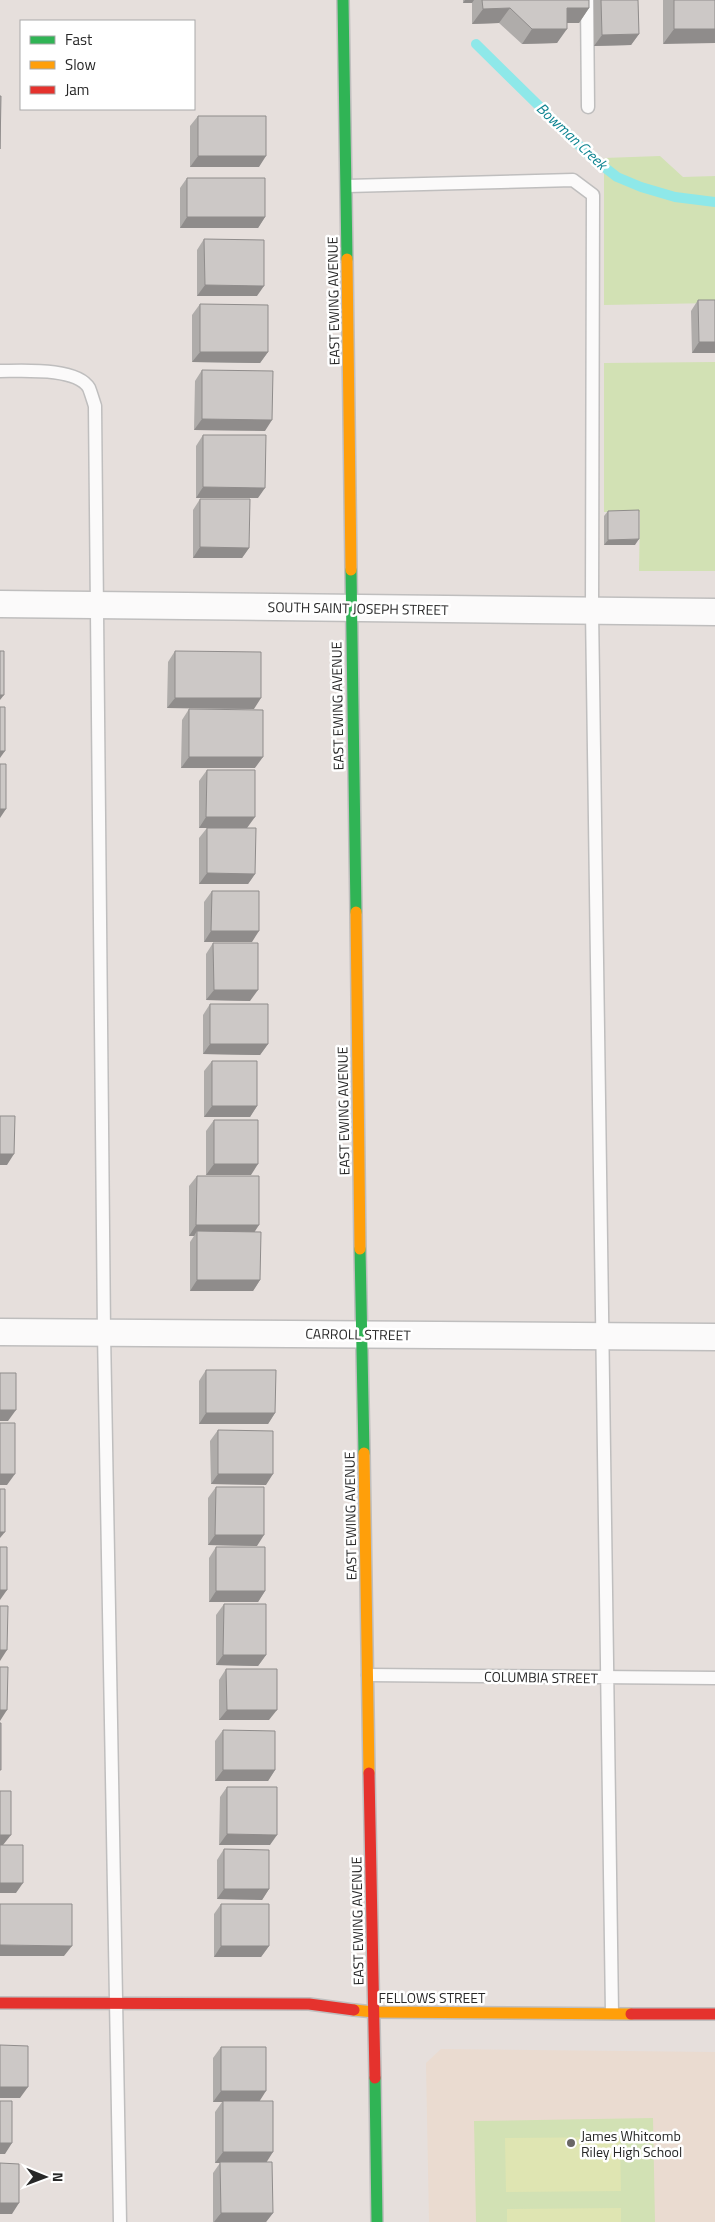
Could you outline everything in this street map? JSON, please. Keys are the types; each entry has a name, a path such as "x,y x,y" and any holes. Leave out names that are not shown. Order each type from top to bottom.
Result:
{"street":[{"name":"EAST EWING AVENUE","path":"343,0 376,2222"},
{"name":"SOUTH SAINT JOSEPH STREET","path":"0,604 715,612"},
{"name":"CARROLL STREET","path":"0,1332 715,1337"},
{"name":"FELLOWS STREET","path":"0,2003 309,2004 374,2012 715,2014"}],"lane":[{"path":"587,0 588,107"},
{"path":"347,186 573,180 593,195 592,610 609,1677 612,2012"},
{"path":"0,371 55,372 72,376 88,386 94,406 98,605 104,1333 120,2222"},
{"name":"COLUMBIA STREET","path":"368,1675 715,1678"}],"shaded area":[{"name":"James Whitcomb Riley High School","path":"441,2049 715,2052 715,2222 429,2222 426,2063"}],"green space":[{"path":"660,156 683,177 715,176 715,303 604,305 604,158"},
{"path":"715,362 715,571 639,571 640,512 604,512 604,363"},
{"path":"653,2118 655,2222 476,2222 474,2121"},
{"path":"620,2137 621,2191 506,2192 505,2138"},
{"path":"621,2208 621,2222 507,2222 507,2209"}],"building":[{"path":"482,0 589,0 589,8 567,8 567,29 532,29 510,8 483,9"},
{"path":"601,0 638,0 639,34 602,35"},
{"path":"674,0 715,0 715,29 674,29"},
{"path":"0,96 1,96 0,149"},
{"path":"198,116 266,116 266,156 198,156"},
{"path":"187,178 265,178 265,217 187,217"},
{"path":"204,239 264,240 264,286 205,285"},
{"path":"698,300 715,300 715,342 699,342"},
{"path":"200,304 268,305 268,352 200,352"},
{"path":"202,370 273,371 272,420 202,419"},
{"path":"203,435 266,435 265,488 203,487"},
{"path":"200,499 250,499 249,548 200,547"},
{"path":"639,510 639,539 608,540 608,511"},
{"path":"0,651 4,651 4,695 0,695"},
{"path":"175,651 261,652 261,698 175,698"},
{"path":"0,707 5,707 5,751 0,751"},
{"path":"189,709 263,710 263,757 189,757"},
{"path":"0,764 6,764 6,809 0,809"},
{"path":"207,770 255,770 255,817 206,817"},
{"path":"207,828 256,828 255,874 207,873"},
{"path":"212,891 259,891 259,931 211,931"},
{"path":"213,943 258,943 258,990 214,990"},
{"path":"210,1004 268,1004 268,1044 210,1044"},
{"path":"212,1061 257,1061 257,1106 212,1106"},
{"path":"0,1116 15,1116 14,1154 0,1154"},
{"path":"214,1120 258,1120 258,1164 214,1164"},
{"path":"197,1176 259,1176 259,1225 196,1225"},
{"path":"197,1231 261,1232 260,1280 197,1280"},
{"path":"206,1370 276,1370 275,1413 206,1413"},
{"path":"0,1373 16,1373 16,1410 0,1410"},
{"path":"0,1423 15,1423 15,1474 0,1474"},
{"path":"218,1430 273,1431 273,1474 218,1474"},
{"path":"216,1487 264,1487 264,1535 215,1535"},
{"path":"0,1489 5,1489 5,1532 0,1532"},
{"path":"0,1547 7,1547 7,1590 0,1590"},
{"path":"216,1547 265,1547 265,1591 216,1591"},
{"path":"224,1604 266,1604 266,1655 223,1655"},
{"path":"0,1606 8,1606 7,1650 0,1650"},
{"path":"0,1667 8,1667 7,1710 0,1710"},
{"path":"226,1669 277,1669 277,1710 227,1710"},
{"path":"1,1723 1,1770 0,1770"},
{"path":"223,1730 275,1731 275,1770 223,1770"},
{"path":"227,1787 277,1787 277,1835 227,1834"},
{"path":"0,1791 11,1791 11,1835 0,1835"},
{"path":"0,1845 23,1845 23,1883 0,1883"},
{"path":"224,1849 269,1850 269,1889 224,1889"},
{"path":"0,1904 72,1904 72,1946 0,1945"},
{"path":"221,1904 269,1904 269,1946 221,1946"},
{"path":"0,2045 28,2046 28,2087 0,2087"},
{"path":"221,2047 266,2047 266,2091 221,2091"},
{"path":"0,2101 12,2101 12,2143 0,2143"},
{"path":"223,2101 273,2101 273,2152 223,2152"},
{"path":"220,2162 272,2162 273,2213 221,2213"},
{"path":"0,2163 19,2164 19,2203 0,2203"}],"waterway":[{"name":"Bowman Creek","path":"476,44 590,156 617,177 641,187 675,197 715,202"}],"traffic: fast":[{"path":"343,0 347,259"},
{"path":"351,570 356,912"},
{"path":"360,1249 364,1453"},
{"path":"375,2078 377,2222"}],"traffic: slow":[{"path":"347,259 351,570"},
{"path":"356,912 360,1249"},
{"path":"364,1453 369,1773"},
{"path":"354,2010 374,2012 631,2014"}],"traffic: jam":[{"path":"369,1773 375,2078"},
{"path":"0,2003 309,2004 354,2010"},
{"path":"631,2014 715,2014"}],"place":[{"name":"James Whitcomb Riley High School","path":"571,2143"}]}
